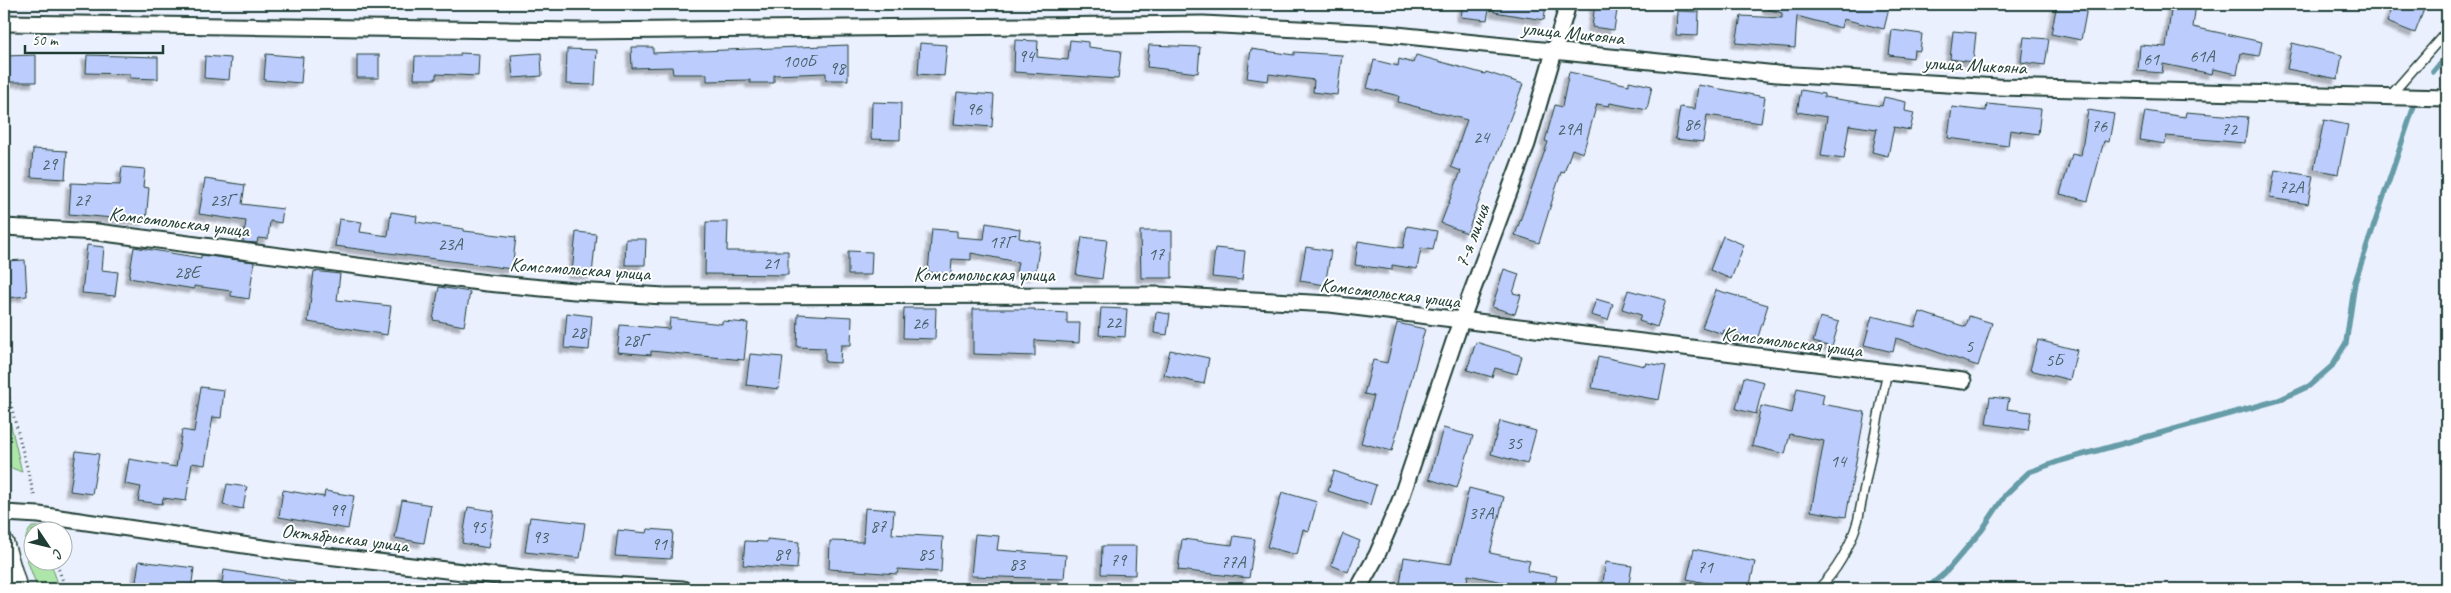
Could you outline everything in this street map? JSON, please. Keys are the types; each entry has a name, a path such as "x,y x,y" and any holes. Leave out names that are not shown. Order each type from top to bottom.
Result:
{"street":[{"name":"7-я линия","path":"1358,589 1377,555 1400,502 1461,321 1524,152 1556,51 1568,4"},
{"name":"улица Микояна","path":"4,22 582,31 1203,24 1377,33 1796,75 2008,87 2447,98"},
{"name":"Комсомольская улица","path":"4,227 98,232 487,283 575,291 665,296 1158,295 1330,304 1963,381"},
{"name":"Октябрьская улица","path":"4,513 39,515 284,551 540,581 683,589"},
{"path":"4,542 18,589"}],"lane":[{"path":"2389,98 2447,31"},
{"path":"1818,589 1833,572 1852,539 1887,373"}],"path":[{"path":"4,378 39,515"},
{"path":"59,570 66,589"}],"green space":[{"path":"4,396 22,472 4,465"},
{"path":"31,570 53,570 60,589 38,589"}],"building":[{"path":"1463,4 1490,4 1487,20 1461,17"},
{"path":"1495,4 1546,4 1544,20 1494,12"},
{"path":"1595,4 1618,4 1614,30 1592,27"},
{"path":"1768,4 1890,4 1884,29 1843,19 1841,28 1797,16 1795,48 1736,43 1741,16 1782,18 1782,13 1767,9"},
{"path":"2057,4 2087,8 2081,40 2051,34"},
{"path":"2172,4 2196,4 2193,27 2262,42 2259,56 2241,53 2237,74 2213,69 2212,74 2163,64 2162,73 2138,71 2140,45 2166,47"},
{"path":"2394,4 2426,4 2415,33 2387,22"},
{"path":"1677,11 1699,12 1698,36 1676,35"},
{"path":"1892,30 1922,34 1920,51 1914,50 1913,58 1889,55"},
{"path":"1953,31 1976,33 1973,62 1950,59"},
{"path":"2024,37 2049,39 2045,65 2021,62"},
{"path":"1015,40 1038,41 1037,57 1068,60 1070,40 1088,42 1088,47 1121,51 1118,79 1014,72"},
{"path":"920,43 947,45 944,76 918,74"},
{"path":"2292,43 2342,55 2338,79 2287,69"},
{"path":"848,45 848,80 826,80 826,73 774,75 774,83 750,83 750,80 707,81 707,74 673,74 672,67 632,68 631,47 653,47 653,53"},
{"path":"1149,45 1200,47 1198,73 1147,67"},
{"path":"567,49 597,50 595,85 566,84"},
{"path":"1251,49 1294,55 1294,52 1342,55 1337,95 1313,92 1314,80 1269,74 1268,81 1247,78"},
{"path":"460,53 479,54 478,76 436,74 436,79 414,79 415,56 460,56"},
{"path":"541,53 542,76 513,78 511,55"},
{"path":"266,54 303,57 301,83 264,80"},
{"path":"36,55 36,82 4,82 4,56"},
{"path":"87,55 158,57 158,79 130,78 130,74 86,73"},
{"path":"357,55 379,55 379,78 357,78"},
{"path":"1416,55 1485,74 1486,72 1523,84 1467,233 1441,223 1461,171 1451,167 1467,120 1398,102 1399,96 1367,88 1374,60 1398,66 1399,59 1413,63"},
{"path":"205,56 231,58 229,80 204,78"},
{"path":"1569,72 1629,85 1629,81 1652,86 1647,110 1610,103 1609,106 1597,104 1583,153 1572,149 1564,173 1561,172 1539,243 1515,235 1548,142 1545,141 1555,105 1562,107"},
{"path":"1698,85 1765,97 1761,123 1707,115 1703,142 1675,139 1680,107 1695,109"},
{"path":"1801,90 1824,94 1824,97 1882,106 1884,97 1906,102 1905,111 1914,113 1910,130 1894,127 1888,156 1872,152 1877,129 1849,125 1844,159 1821,156 1827,117 1797,112"},
{"path":"957,92 994,95 992,127 954,124"},
{"path":"872,102 901,103 900,140 871,139"},
{"path":"1987,104 2041,109 2038,134 2010,130 2008,146 1948,138 1952,107 1986,111"},
{"path":"2088,110 2114,114 2109,142 2104,141 2088,201 2060,194 2072,154 2081,156"},
{"path":"2145,111 2185,117 2186,112 2248,117 2245,143 2166,136 2165,144 2140,140"},
{"path":"2324,120 2348,125 2338,174 2314,169"},
{"path":"33,149 67,151 65,179 31,177"},
{"path":"122,167 145,169 143,187 149,188 146,221 69,214 71,183 120,185"},
{"path":"2275,170 2313,176 2308,204 2270,198"},
{"path":"205,179 245,185 242,204 283,209 281,223 270,221 268,239 258,238 257,243 243,242 246,221 199,214"},
{"path":"391,212 417,216 416,222 464,229 464,231 516,237 512,269 335,246 339,219 362,222 360,232 388,236"},
{"path":"706,222 728,222 727,251 788,251 788,275 705,274"},
{"path":"986,223 1020,229 1019,238 1040,242 1035,276 1016,273 1018,262 971,253 971,260 952,259 951,274 928,272 932,229 957,231 957,237 984,239"},
{"path":"1407,226 1437,231 1433,250 1421,248 1417,269 1392,265 1392,270 1355,265 1358,241 1403,248"},
{"path":"1140,231 1172,231 1172,278 1141,278"},
{"path":"576,232 596,234 592,275 572,273"},
{"path":"1723,236 1744,245 1731,279 1710,270"},
{"path":"1082,237 1107,240 1102,279 1076,275"},
{"path":"626,239 646,239 645,265 625,265"},
{"path":"87,245 104,247 102,270 118,272 115,296 82,293"},
{"path":"134,247 201,258 201,255 254,262 249,299 231,296 231,291 194,286 194,289 129,278"},
{"path":"1306,247 1331,251 1325,285 1300,281"},
{"path":"1215,248 1245,251 1242,280 1212,277"},
{"path":"848,251 872,252 871,275 848,275"},
{"path":"25,260 27,296 7,298 5,261"},
{"path":"1504,269 1519,274 1513,293 1521,295 1515,314 1492,307"},
{"path":"314,271 340,274 337,300 391,306 387,335 308,322"},
{"path":"439,287 470,292 464,326 433,320"},
{"path":"1628,290 1666,300 1657,327 1639,321 1641,315 1622,309"},
{"path":"1716,290 1768,305 1757,340 1724,330 1723,334 1702,327"},
{"path":"1596,299 1613,304 1608,320 1591,315"},
{"path":"904,308 936,308 935,339 903,338"},
{"path":"1101,308 1127,309 1125,337 1099,335"},
{"path":"973,309 1035,309 1035,311 1067,313 1067,323 1080,323 1079,343 1035,340 1035,356 973,354"},
{"path":"1156,312 1170,314 1167,335 1154,333"},
{"path":"1920,312 1966,327 1969,316 1992,323 1978,366 1896,338 1893,352 1864,345 1872,316 1915,327"},
{"path":"567,313 592,316 589,350 564,348"},
{"path":"798,314 852,317 851,345 841,345 840,363 825,362 825,348 797,347"},
{"path":"1820,317 1839,322 1832,347 1813,342"},
{"path":"670,318 722,324 722,321 748,323 744,360 651,351 651,355 617,352 620,325 669,329"},
{"path":"1397,323 1425,329 1392,451 1361,443 1374,396 1364,394 1373,360 1387,363"},
{"path":"2038,340 2077,350 2070,380 2030,370"},
{"path":"1476,342 1522,356 1517,374 1495,368 1492,377 1467,370"},
{"path":"1170,350 1209,358 1204,384 1164,375"},
{"path":"750,354 783,357 779,389 746,385"},
{"path":"1598,356 1645,366 1646,363 1666,366 1659,400 1592,388"},
{"path":"1744,377 1764,382 1756,414 1736,409"},
{"path":"201,387 224,390 221,418 213,417 205,465 192,463 186,501 163,498 162,504 138,501 141,487 125,484 129,459 176,467 182,430 194,432"},
{"path":"1797,388 1824,394 1822,404 1865,412 1846,517 1811,511 1824,441 1790,434 1785,454 1752,446 1761,406 1792,413"},
{"path":"1990,397 2009,399 2007,409 2031,412 2028,430 1986,424"},
{"path":"1500,421 1536,431 1527,464 1491,454"},
{"path":"1443,428 1473,436 1457,488 1429,479"},
{"path":"76,451 99,454 92,494 70,491"},
{"path":"1334,471 1376,485 1370,505 1328,491"},
{"path":"227,484 247,487 243,509 223,505"},
{"path":"1469,488 1504,497 1490,553 1530,561 1527,571 1557,576 1554,589 1538,589 1468,575 1466,589 1431,584 1430,589 1400,585 1404,557 1451,564"},
{"path":"283,490 324,497 325,491 354,496 348,529 279,517"},
{"path":"1282,492 1317,502 1309,531 1303,529 1297,555 1267,547"},
{"path":"402,500 431,505 424,543 395,538"},
{"path":"468,507 494,511 488,548 462,543"},
{"path":"865,508 894,510 892,534 943,537 941,572 898,569 897,574 829,569 830,541 863,542"},
{"path":"530,517 585,523 580,558 525,552"},
{"path":"648,529 673,531 671,559 615,556 618,530 647,533"},
{"path":"975,534 999,536 997,550 1066,555 1064,579 971,576"},
{"path":"1343,534 1360,541 1348,572 1331,565"},
{"path":"1234,536 1255,539 1249,578 1178,570 1182,539 1232,545"},
{"path":"767,539 799,542 797,569 743,565 745,541 767,542"},
{"path":"1102,546 1136,546 1135,575 1101,574"},
{"path":"1694,549 1755,562 1749,589 1723,589 1724,587 1687,579"},
{"path":"139,561 194,568 191,589 135,589"},
{"path":"1606,562 1632,566 1628,589 1602,589"},
{"path":"224,570 295,581 294,589 221,589"}],"waterway":[{"path":"2433,72 2447,55"},
{"path":"1926,589 1946,572 1982,530 2006,494 2029,472 2060,461 2279,400 2309,386 2332,366 2346,343 2355,282 2414,106"}]}
